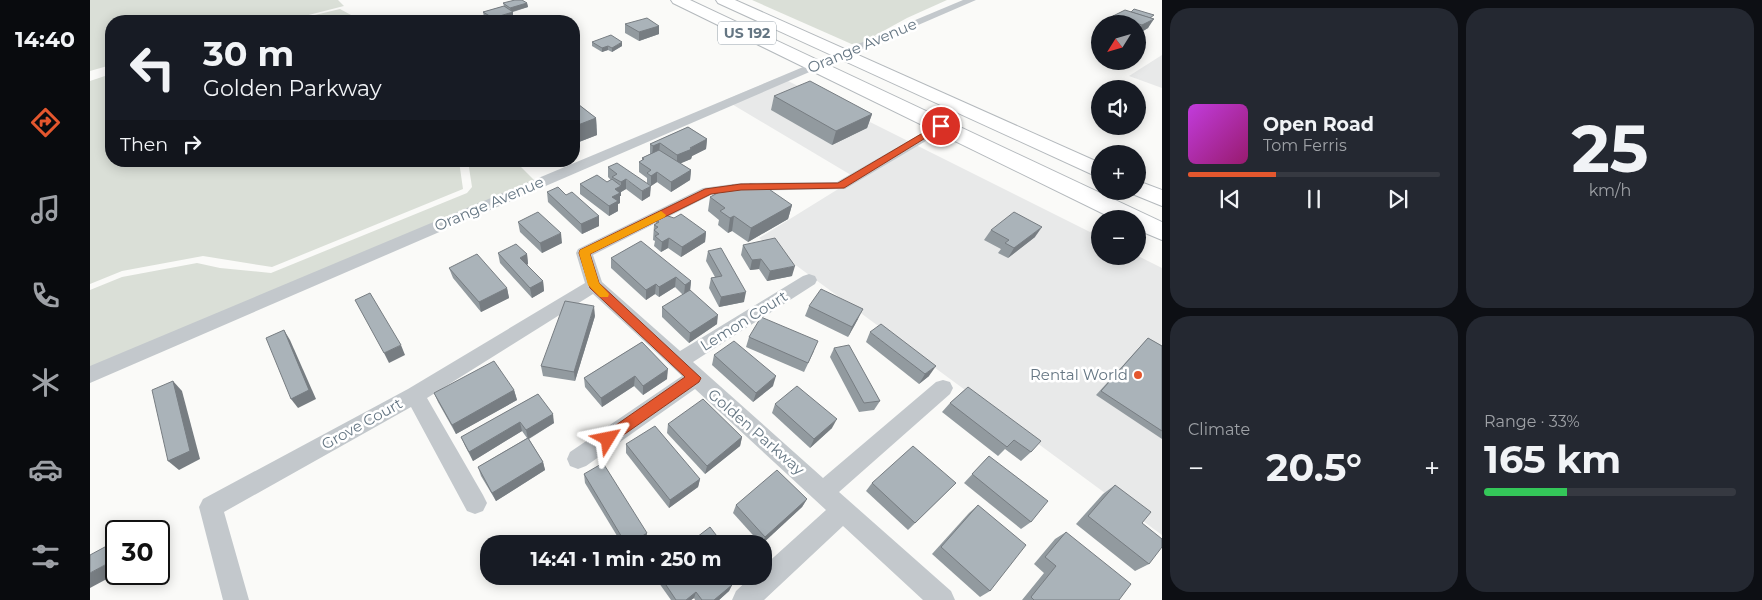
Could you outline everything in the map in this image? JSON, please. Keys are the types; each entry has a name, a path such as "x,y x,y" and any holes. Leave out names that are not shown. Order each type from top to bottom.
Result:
{"highway":[{"name":"US 192","path":"678,0 1115,210"},
{"name":"US 192","path":"723,0 1091,166"},
{"path":"1146,192 1162,199"},
{"path":"1146,224 1162,232"}],"street":[{"name":"Orange Avenue","path":"580,166 971,0"},
{"path":"594,285 584,253 708,191 741,187 840,186 941,126"},
{"name":"Orange Avenue","path":"90,375 579,167"},
{"name":"Lemon Court","path":"678,362 809,280"},
{"name":"Golden Parkway","path":"594,285 695,378 824,491 942,600"},
{"name":"Grove Court","path":"236,600 210,507 415,395 594,285"},
{"path":"578,459 695,378"},
{"path":"824,491 942,388"},
{"path":"415,395 475,503"},
{"path":"746,600 844,510"}],"shaded area":[{"path":"90,0 338,0 344,6 309,15 105,15 105,67 90,71"},
{"path":"752,0 947,0 907,18 856,46"},
{"path":"340,9 351,15 315,15"},
{"path":"1162,55 1162,88 1146,82 1146,80 1129,76 1138,70 1146,70 1146,65"},
{"path":"105,76 105,167 460,167 463,189 272,267 203,256 122,271 90,284 90,81"},
{"path":"780,77 1091,232 1091,265 1146,265 1146,260 1162,268 1162,535 759,238 856,178 725,100"},
{"path":"469,167 521,167 535,181 90,369 90,290 122,277 197,263 220,268 271,273 467,193 472,187"}],"building":[{"path":"522,0 527,3 510,8 503,3"},
{"path":"504,6 513,12 503,15 488,15 483,12"},
{"path":"1134,9 1154,15 1150,18 1146,15 1131,12"},
{"path":"1125,10 1141,15 1115,15"},
{"path":"1146,17 1154,19 1146,23"},
{"path":"647,18 659,26 639,32 625,24"},
{"path":"611,35 622,42 612,48 608,46 602,48 592,42"},
{"path":"810,81 872,114 836,131 774,96"},
{"path":"580,106 596,118 580,124"},
{"path":"688,127 707,139 690,148 692,149 677,155 660,143 653,146 650,144"},
{"path":"659,150 691,170 671,182 657,172 651,176 647,173 651,170 639,162 644,159 642,158"},
{"path":"617,163 651,186 642,191 626,179 621,182 612,177 617,174 608,167"},
{"path":"597,175 607,182 612,179 621,186 615,189 620,193 612,197 618,201 609,206 580,184"},
{"path":"750,184 763,185 792,205 751,228 734,216 730,218 720,211 725,208 710,197 733,185 740,189"},
{"path":"558,187 566,195 572,192 599,216 581,224 547,192"},
{"path":"538,212 561,233 540,243 518,222"},
{"path":"1014,212 1042,227 1014,248 1005,243 1009,240 991,230"},
{"path":"681,214 706,232 682,247 669,238 662,242 655,236 659,234 654,230 658,227 654,225 659,222 656,220 665,215 674,218"},
{"path":"775,238 795,266 770,271 761,259 752,260 743,245"},
{"path":"641,241 691,281 685,285 676,277 659,287 656,284 646,290 611,258"},
{"path":"516,244 527,254 520,258 543,281 530,288 498,253"},
{"path":"721,248 746,292 721,297 711,278 722,276 708,251"},
{"path":"477,254 507,288 479,302 449,268"},
{"path":"821,289 863,309 852,327 809,306"},
{"path":"690,290 718,315 690,333 662,307"},
{"path":"370,293 401,345 384,353 355,300"},
{"path":"565,301 594,306 574,372 541,366"},
{"path":"761,317 818,341 808,363 749,337"},
{"path":"881,324 936,366 925,374 870,332"},
{"path":"284,330 309,390 291,399 266,338"},
{"name":"Rental World","path":"1148,338 1162,346 1162,431 1101,391"},
{"path":"734,341 776,376 756,393 714,355"},
{"path":"642,342 668,369 643,386 635,376 601,398 584,378"},
{"path":"849,345 880,401 864,403 834,348"},
{"path":"494,361 514,390 452,425 434,393"},
{"path":"173,381 190,451 168,461 152,390"},
{"path":"797,386 837,419 814,439 775,404"},
{"path":"968,387 1041,441 1031,452 1014,440 1007,447 950,403"},
{"path":"538,394 553,414 526,430 520,422 469,452 461,437"},
{"path":"703,399 742,437 707,466 668,424"},
{"path":"655,426 700,479 670,500 626,444"},
{"path":"528,438 543,462 492,493 478,467"},
{"path":"913,446 956,483 915,523 872,483"},
{"path":"989,456 1048,501 1031,522 972,474"},
{"path":"603,463 647,533 644,535 621,535 584,474"},
{"path":"777,470 807,499 767,535 763,535 736,505"},
{"path":"1115,485 1151,512 1142,523 1162,539 1162,547 1149,564 1088,516"},
{"path":"978,505 1026,545 990,591 941,547"},
{"path":"710,527 716,535 700,535"},
{"path":"1066,532 1131,584 1119,600 1034,600 1031,597 1056,566 1045,557"},
{"path":"105,547 105,565 90,573 90,555"},
{"path":"666,585 732,585 714,600 702,600 696,592 686,600 676,600"}],"slow traffic":[{"path":"604,294 594,285 584,253 661,215"}],"place":[{"name":"Rental World","path":"1138,375"}],"route":[{"path":"608,439 695,378 594,285 584,253 708,191 741,187 840,186 941,126"}]}
